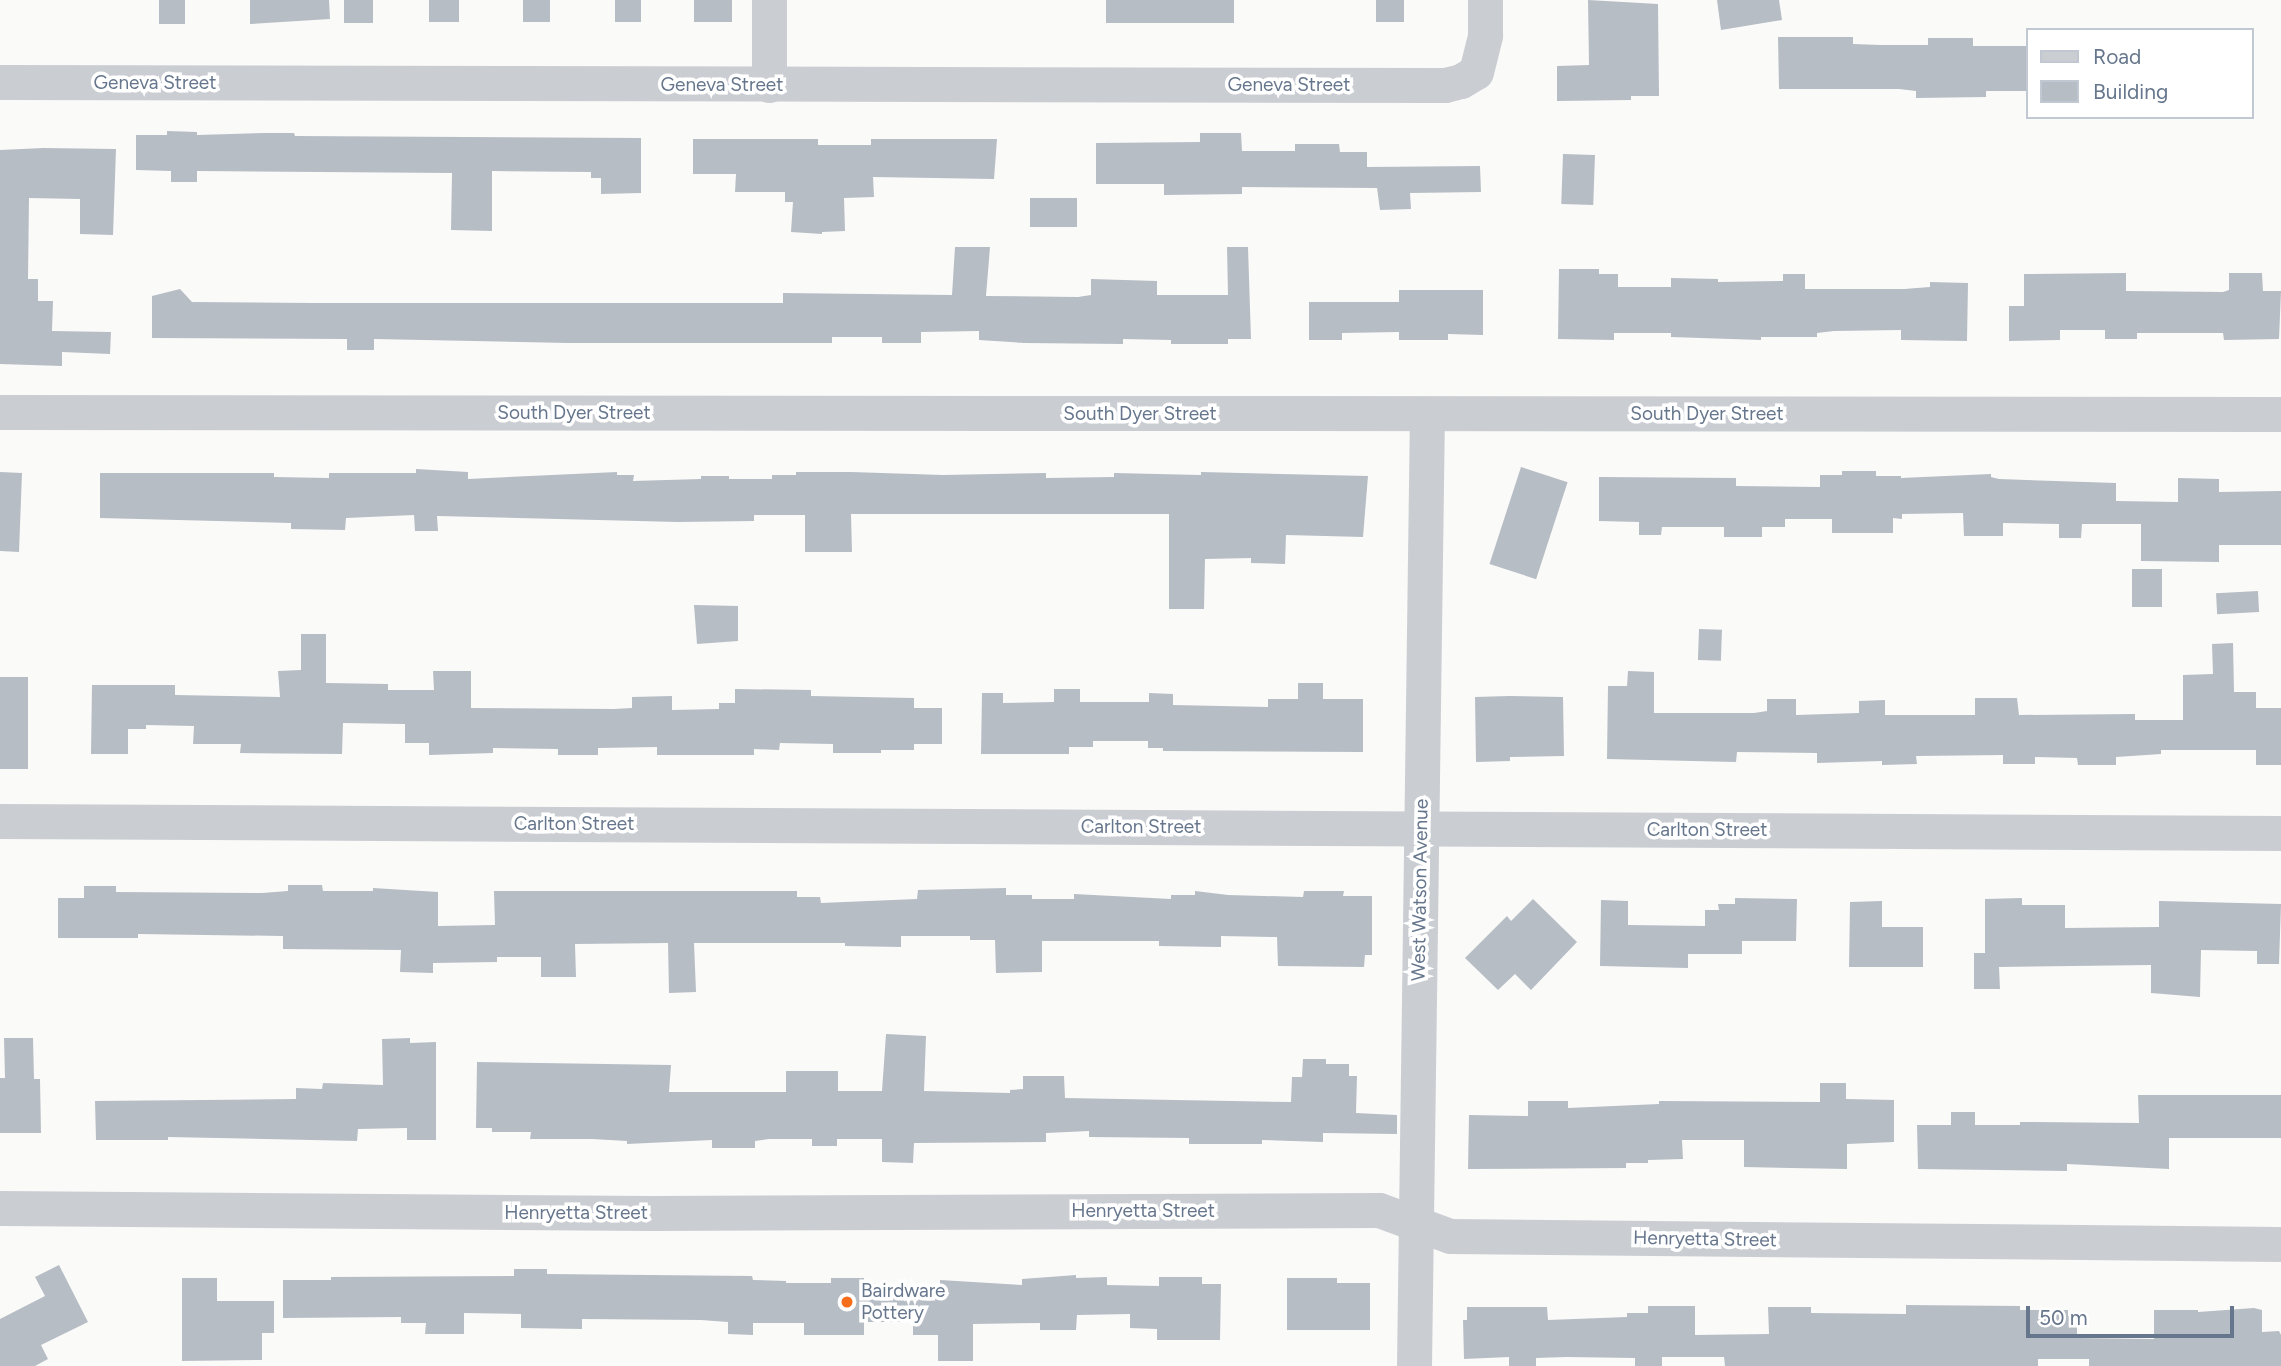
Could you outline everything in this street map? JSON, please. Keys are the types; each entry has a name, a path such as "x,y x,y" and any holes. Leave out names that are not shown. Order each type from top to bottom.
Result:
{"street":[{"path":"769,0 769,85"},
{"name":"Geneva Street","path":"0,82 1445,85 1461,81 1476,72 1485,35 1485,0"},
{"name":"South Dyer Street","path":"0,412 2281,414"},
{"name":"West Watson Avenue","path":"1414,1366 1427,415"},
{"name":"Carlton Street","path":"0,821 2281,834"},
{"name":"Henryetta Street","path":"0,1208 651,1213 1379,1210 1450,1236 2281,1244"}],"building":[{"path":"159,0 185,0 185,24 159,24"},
{"path":"250,0 329,0 330,19 250,24"},
{"path":"344,0 373,0 373,23 344,23"},
{"path":"429,0 459,0 459,22 429,22"},
{"path":"523,0 550,0 550,22 523,22"},
{"path":"615,0 641,0 641,22 615,22"},
{"path":"694,0 732,0 732,22 694,22"},
{"path":"1106,0 1234,0 1234,23 1106,23"},
{"path":"1376,0 1404,0 1404,22 1376,22"},
{"path":"1588,0 1658,4 1659,96 1631,96 1631,100 1557,101 1557,66 1589,65"},
{"path":"1717,0 1779,0 1782,20 1721,30"},
{"path":"1778,37 1853,37 1853,44 1881,45 1928,45 1928,38 1973,38 1973,46 2025,46 2025,91 1986,91 1986,97 1916,98 1916,91 1899,89 1779,89"},
{"path":"167,131 197,132 197,135 294,133 295,136 641,138 641,193 601,194 601,178 591,178 591,172 492,171 492,231 451,230 452,173 197,171 197,182 171,182 171,171 136,170 136,135 167,135"},
{"path":"1200,133 1241,133 1242,151 1295,151 1295,144 1339,144 1340,152 1367,152 1367,167 1480,166 1481,192 1410,193 1411,209 1380,210 1377,188 1242,187 1242,194 1164,195 1164,184 1096,184 1096,143 1200,142"},
{"path":"693,139 818,139 818,145 871,145 871,139 997,139 994,179 873,177 874,197 844,198 845,231 822,234 791,232 793,202 785,202 785,192 735,192 736,174 693,174"},
{"path":"116,149 113,235 80,234 80,199 29,198 28,279 38,279 38,301 53,301 52,331 111,332 110,354 62,352 62,366 0,364 0,150"},
{"path":"1563,154 1595,155 1593,205 1561,204"},
{"path":"1030,198 1077,198 1077,227 1030,227"},
{"path":"955,247 990,247 986,296 1078,297 1091,295 1091,279 1157,281 1157,295 1228,295 1227,247 1248,247 1251,339 1228,339 1228,344 1171,344 1171,340 1123,339 1123,344 1024,343 979,340 979,331 921,332 921,343 882,343 882,337 832,337 832,343 568,343 374,339 374,350 347,350 347,339 152,338 152,296 180,289 192,302 313,303 783,303 783,293 952,295"},
{"path":"1559,269 1599,269 1599,274 1618,274 1618,287 1671,287 1671,278 1718,279 1718,282 1783,281 1783,274 1805,274 1805,289 1904,289 1930,287 1930,282 1968,283 1967,341 1901,340 1901,330 1834,331 1817,333 1817,337 1761,337 1761,340 1671,337 1671,333 1614,333 1614,340 1558,339"},
{"path":"2126,273 2126,291 2223,292 2229,290 2229,273 2262,273 2263,291 2281,291 2279,339 2224,340 2223,333 2137,333 2137,339 2105,339 2105,330 2060,330 2060,340 2009,341 2009,306 2024,306 2024,274"},
{"path":"1399,290 1483,290 1483,335 1448,334 1448,340 1399,340 1399,332 1342,333 1342,340 1309,340 1309,302 1399,302"},
{"path":"1521,467 1568,482 1536,579 1489,564"},
{"path":"416,469 468,472 468,479 617,472 617,475 634,475 633,481 701,479 701,476 772,479 772,475 796,475 796,472 943,475 1046,473 1046,478 1114,477 1114,473 1201,475 1201,472 1368,476 1363,537 1286,535 1285,564 1251,563 1251,558 1205,559 1204,609 1169,609 1169,514 851,514 852,552 805,552 805,515 754,515 754,521 678,522 437,516 438,531 415,531 414,515 346,518 345,530 291,529 291,523 100,518 100,473 274,473 274,477 329,478 329,473 416,473"},
{"path":"1842,471 1876,471 1876,476 1901,478 1991,474 1991,477 1999,479 2116,483 2116,501 2178,502 2178,478 2219,479 2219,492 2281,491 2281,545 2219,545 2219,562 2141,561 2141,524 2082,524 2081,538 2059,538 2059,524 2003,523 2003,536 1964,536 1963,513 1902,514 1902,519 1893,518 1893,533 1832,533 1832,519 1785,519 1785,527 1762,527 1762,537 1724,537 1724,527 1662,527 1661,535 1639,535 1639,522 1599,521 1599,477 1736,478 1736,486 1820,487 1820,475 1842,475"},
{"path":"0,472 22,473 19,552 0,551"},
{"path":"2132,569 2162,569 2162,607 2132,607"},
{"path":"2258,591 2259,612 2217,614 2216,593"},
{"path":"694,605 738,606 738,641 697,644"},
{"path":"1699,629 1722,630 1721,661 1698,660"},
{"path":"301,634 326,634 326,683 388,684 388,690 434,690 433,671 471,671 471,708 632,708 632,697 672,696 672,710 719,709 719,703 735,703 735,689 811,690 811,696 914,698 914,708 942,708 942,744 914,744 914,750 881,750 881,753 833,753 833,744 780,743 779,750 754,749 754,755 657,755 657,747 598,748 598,755 558,755 558,749 493,748 493,753 429,755 429,743 405,743 405,724 343,723 342,754 240,753 241,744 193,744 194,726 146,725 146,729 128,729 128,754 91,754 92,685 175,685 175,695 280,697 278,671 301,670"},
{"path":"2233,643 2234,692 2256,692 2256,708 2281,708 2281,765 2256,765 2256,750 2161,750 2161,754 2116,757 2116,765 2078,765 2077,758 2035,757 2035,764 2003,764 2003,755 1916,756 1917,764 1882,765 1882,761 1817,763 1817,753 1737,752 1736,762 1607,759 1608,686 1627,686 1628,671 1654,672 1654,713 1754,713 1767,711 1767,699 1796,699 1796,715 1859,713 1859,701 1885,700 1885,715 1975,715 1975,698 2017,698 2019,715 2135,714 2135,720 2183,720 2183,675 2213,674 2212,644"},
{"path":"0,677 28,677 28,769 0,769"},
{"path":"1298,683 1323,683 1323,699 1363,699 1363,752 1163,751 1163,748 1148,748 1148,741 1093,741 1093,747 1069,747 1069,754 981,754 982,693 1003,693 1003,703 1054,702 1054,689 1080,689 1080,702 1149,702 1149,693 1173,694 1173,705 1268,707 1268,699 1298,699"},
{"path":"1475,697 1563,697 1564,756 1510,757 1510,761 1476,762"},
{"path":"288,885 322,885 323,891 373,891 373,888 438,892 438,926 495,925 494,891 797,891 797,897 820,897 821,903 917,899 918,890 1006,888 1006,895 1032,895 1032,899 1074,899 1074,894 1171,899 1171,895 1195,895 1195,891 1228,895 1303,897 1304,891 1344,891 1343,896 1372,896 1372,955 1365,955 1364,967 1278,966 1277,937 1221,936 1221,947 1159,946 1159,941 1042,941 1042,972 996,973 995,940 970,940 970,936 901,936 901,947 845,946 845,943 694,943 696,992 669,993 668,943 575,944 576,977 541,977 541,957 497,957 497,962 433,963 433,973 400,972 401,950 283,949 283,936 138,934 138,938 58,938 58,898 84,898 84,886 116,886 116,892 262,893 288,891"},
{"path":"1735,898 1797,899 1796,941 1742,941 1742,954 1688,954 1688,968 1600,966 1601,900 1628,901 1628,925 1705,926 1705,910 1719,910 1718,904 1735,904"},
{"path":"2022,898 2022,905 2065,905 2065,928 2159,927 2159,901 2281,904 2279,964 2257,964 2257,951 2201,950 2200,997 2151,993 2151,965 1999,967 2000,989 1974,989 1974,953 1985,953 1985,899"},
{"path":"1533,899 1577,942 1531,990 1515,974 1498,990 1465,958 1507,916 1511,921"},
{"path":"1882,901 1882,927 1923,927 1923,967 1849,967 1850,902"},
{"path":"886,1034 926,1036 924,1091 1010,1093 1010,1090 1023,1089 1023,1076 1064,1076 1065,1098 1291,1102 1292,1077 1302,1077 1303,1059 1326,1059 1326,1064 1349,1064 1349,1076 1357,1076 1356,1113 1397,1115 1397,1134 1323,1133 1323,1142 1262,1140 1262,1144 1189,1144 1189,1138 1089,1137 1089,1131 1046,1133 1046,1142 914,1143 913,1163 882,1162 882,1139 837,1139 837,1146 812,1146 812,1139 769,1139 755,1141 755,1148 712,1148 712,1140 627,1144 627,1141 592,1139 530,1139 531,1132 492,1132 492,1128 476,1128 477,1062 671,1065 669,1092 786,1092 786,1071 838,1071 838,1091 882,1091"},
{"path":"4,1038 33,1038 34,1079 40,1079 41,1133 0,1133 0,1078 5,1078"},
{"path":"410,1038 410,1043 436,1042 436,1140 407,1140 407,1128 358,1129 357,1141 168,1137 168,1140 96,1140 95,1101 296,1099 296,1088 322,1089 323,1083 383,1085 382,1039"},
{"path":"1820,1083 1846,1083 1846,1099 1894,1100 1894,1142 1847,1144 1847,1169 1744,1167 1744,1140 1682,1140 1683,1159 1626,1163 1626,1168 1468,1169 1469,1115 1528,1116 1528,1101 1568,1101 1568,1108 1659,1104 1659,1101 1820,1102"},
{"path":"2138,1095 2281,1095 2281,1138 2169,1138 2169,1169 2067,1164 2067,1171 1918,1169 1917,1125 1951,1125 1951,1112 1975,1112 1975,1125 2020,1125 2020,1122 2139,1123"},
{"path":"59,1265 88,1322 41,1345 48,1359 35,1366 0,1366 0,1319 45,1296 35,1277"},
{"path":"514,1269 547,1269 547,1274 752,1276 753,1280 786,1283 831,1283 831,1278 864,1278 864,1283 891,1285 940,1285 940,1280 1022,1285 1022,1279 1076,1275 1076,1278 1107,1277 1107,1285 1159,1286 1159,1277 1202,1277 1202,1284 1221,1284 1220,1340 1157,1340 1157,1329 1130,1328 1130,1314 1077,1315 1076,1330 1040,1330 1040,1323 973,1324 973,1361 938,1361 938,1335 913,1335 913,1322 864,1322 864,1335 804,1335 804,1323 753,1323 753,1335 728,1334 728,1322 582,1319 582,1329 521,1328 521,1314 464,1313 464,1334 425,1334 426,1323 401,1323 401,1317 283,1318 283,1280 331,1280 331,1277 514,1276"},
{"path":"182,1278 217,1278 217,1301 274,1301 274,1333 262,1333 262,1360 182,1361"},
{"path":"1287,1278 1337,1278 1337,1283 1370,1283 1370,1330 1287,1330"},
{"path":"1906,1305 2020,1306 2020,1310 2068,1310 2068,1316 2077,1316 2077,1338 2154,1339 2154,1310 2198,1312 2254,1308 2262,1310 2262,1332 2279,1331 2281,1335 2281,1366 2089,1366 2089,1359 2038,1359 2038,1366 1725,1366 1724,1357 1662,1357 1662,1366 1635,1366 1635,1358 1566,1357 1536,1358 1536,1366 1509,1366 1509,1357 1464,1359 1463,1320 1467,1320 1467,1307 1547,1307 1548,1320 1627,1317 1627,1313 1648,1313 1648,1306 1695,1306 1695,1335 1769,1334 1768,1307 1811,1307 1811,1313 1906,1314"}],"place":[{"name":"Bairdware Pottery","path":"847,1302"}]}
